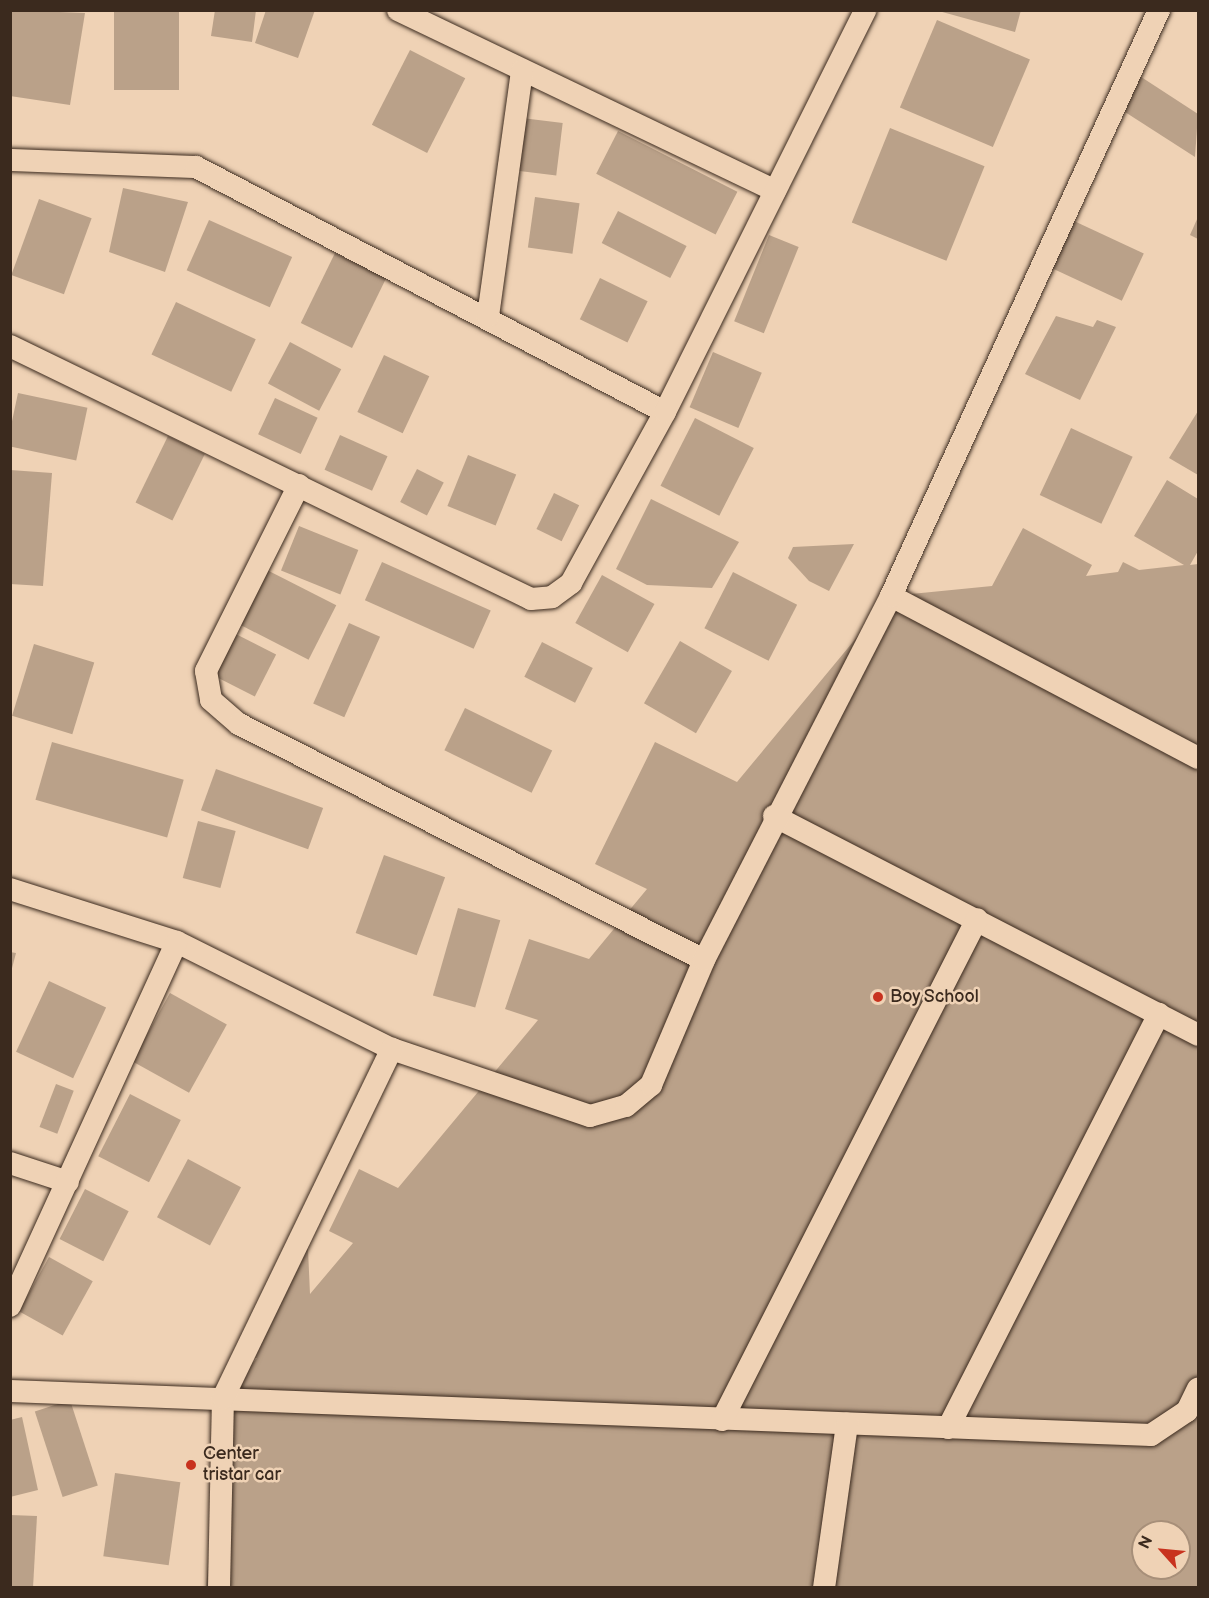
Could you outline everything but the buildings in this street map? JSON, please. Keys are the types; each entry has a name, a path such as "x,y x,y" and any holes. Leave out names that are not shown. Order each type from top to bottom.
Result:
{"street":[{"path":"398,10 775,191"},
{"path":"10,346 531,600 552,597 571,584 664,412 865,10"},
{"path":"10,889 177,942 392,1048 590,1116 610,1113 651,1085 704,960 774,816 891,596 1159,10"},
{"path":"488,316 522,70"},
{"path":"10,160 196,167 488,316 664,412"},
{"path":"299,485 206,671 211,700 239,724 704,960"},
{"path":"891,596 1198,758"},
{"path":"774,816 1198,1035"},
{"path":"722,1420 977,919"},
{"path":"10,1306 177,942"},
{"path":"948,1428 1159,1014"},
{"path":"219,1587 223,1398 392,1048"},
{"path":"10,1163 68,1182"},
{"path":"10,1391 1151,1435 1187,1411 1198,1388"},
{"path":"824,1587 848,1424"}],"place":[{"name":"Boy School","path":"878,997"},
{"name":"Center tristar car","path":"191,1465"}]}
